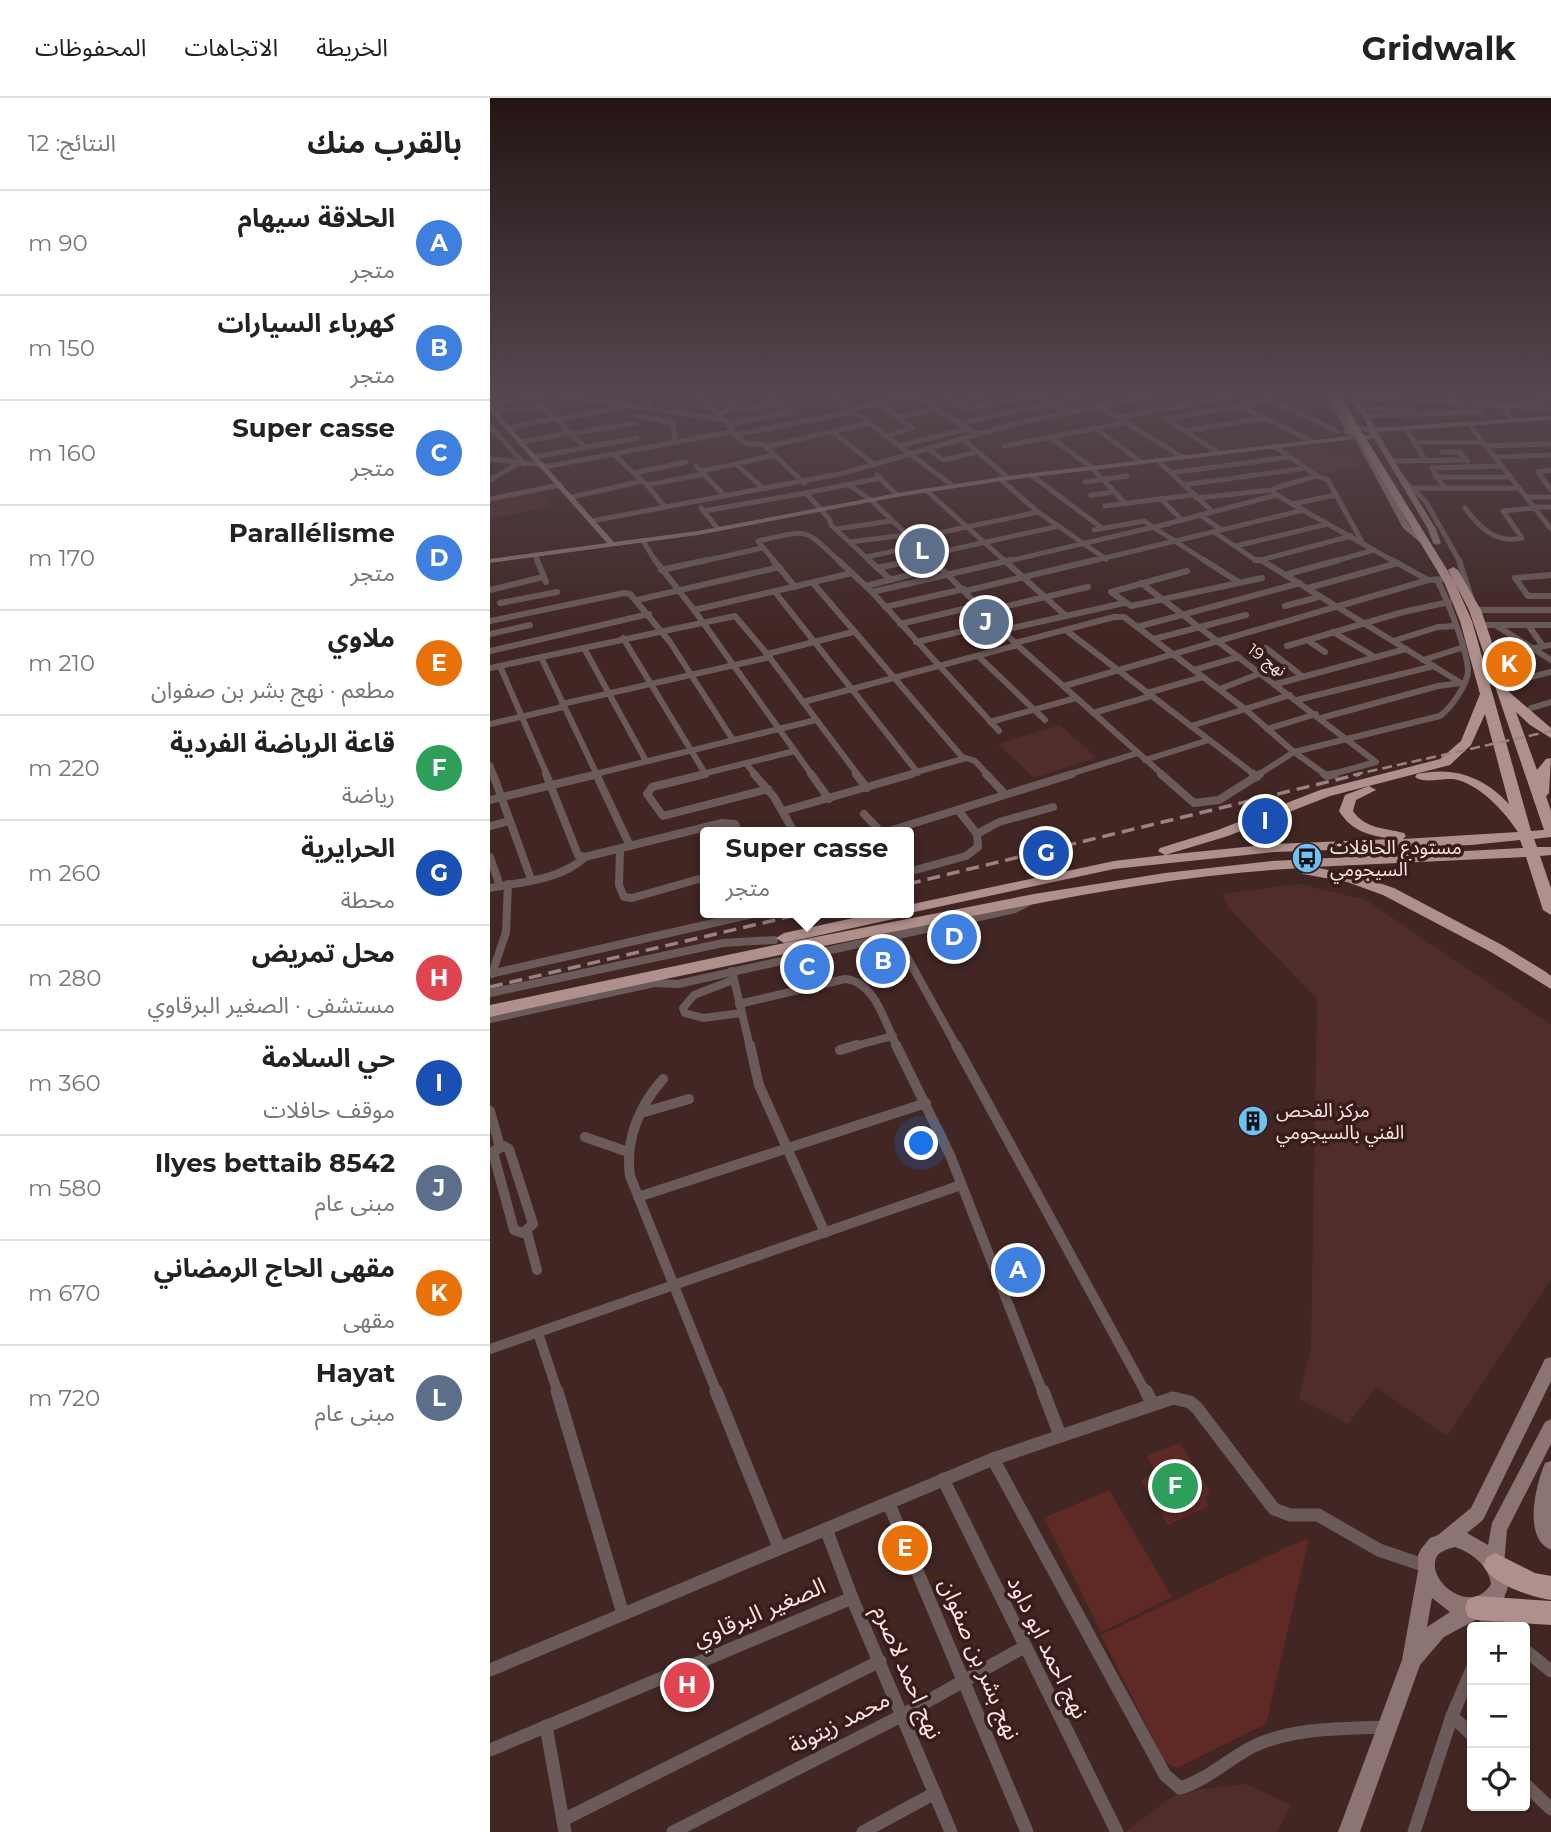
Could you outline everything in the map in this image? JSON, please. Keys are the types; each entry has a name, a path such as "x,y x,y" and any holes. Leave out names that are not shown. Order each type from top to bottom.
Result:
{"highway":[{"path":"1114,865 1285,847 1471,841 1551,832 1475,610 1391,474"},
{"path":"1433,545 1442,579 1466,621 1524,831 1551,910"},
{"path":"1500,688 1534,722 1551,734"},
{"path":"914,910 1114,865 1223,833 1325,793 1445,762 1460,751 1478,724 1484,691"},
{"path":"1542,806 1541,779 1543,771 1551,762"},
{"path":"1432,842 1368,830 1349,818 1346,804 1358,793 1423,777 1459,777 1490,792 1524,831"},
{"path":"490,1001 774,945 1152,878 1246,867 1551,850"},
{"path":"1246,867 1326,872 1357,878 1386,888 1517,960 1551,984"},
{"path":"490,1011 879,918"},
{"path":"1495,1565 1532,1585 1551,1588"},
{"path":"1488,1622 1551,1613"}],"main road":[{"path":"551,474 613,545"},
{"path":"490,561 643,541 926,490 1039,474"},
{"path":"1399,474 1434,533 1433,545"},
{"path":"1349,1832 1412,1660 1426,1569 1432,1548 1478,1514 1551,1364"},
{"path":"1426,1569 1430,1582 1445,1599 1488,1622 1498,1588 1495,1565 1498,1529 1551,1427"},
{"path":"1551,1469 1542,1501 1543,1520 1551,1541"},
{"path":"1445,1540 1455,1538 1478,1546 1495,1565"},
{"path":"1412,1660 1437,1630 1467,1625"}],"street":[{"path":"634,474 664,506"},
{"path":"572,497 692,474"},
{"path":"704,474 724,496"},
{"path":"747,474 764,489"},
{"path":"793,474 815,491"},
{"path":"592,521 837,474"},
{"path":"877,474 897,495"},
{"path":"938,474 953,486"},
{"path":"1000,474 1038,512 1106,559"},
{"path":"1098,474 1126,504"},
{"path":"1172,474 1212,511"},
{"path":"1184,485 1264,474"},
{"path":"1314,474 1325,478 1362,542"},
{"path":"1435,474 1444,488"},
{"path":"1508,474 1551,529"},
{"path":"1031,475 1102,528"},
{"path":"1085,482 1126,476"},
{"path":"872,592 1182,520 1317,476"},
{"path":"1540,476 1551,476"},
{"path":"1540,476 1551,490"},
{"path":"1436,477 1510,477"},
{"path":"1462,477 1471,488"},
{"path":"704,511 880,478"},
{"path":"1402,478 1413,488 1458,556 1469,582 1475,610 1548,610 1551,618"},
{"path":"491,498 560,485"},
{"path":"849,485 871,500 1017,644 1194,803 1219,800 1294,752 1444,714 1454,704 1468,671 1442,579 1428,580 1215,640 1064,686"},
{"path":"1413,488 1519,488"},
{"path":"926,490 1066,616"},
{"path":"751,491 761,500"},
{"path":"1091,495 1115,492"},
{"path":"1105,506 1161,499 1274,492 1428,580"},
{"path":"806,493 836,530 891,580"},
{"path":"1292,504 1336,495"},
{"path":"1526,497 1551,497"},
{"path":"1161,499 1182,520"},
{"path":"695,502 718,529"},
{"path":"1465,508 1485,532 1516,540 1522,538 1503,511 1551,507"},
{"path":"885,607 1106,559 1304,510"},
{"path":"850,542 907,537 1038,512"},
{"path":"1200,515 1222,530"},
{"path":"1094,530 1140,520 1240,583"},
{"path":"836,530 891,521"},
{"path":"1236,546 1328,524"},
{"path":"877,568 1059,526"},
{"path":"795,587 758,543 762,539 808,532 872,592 999,731"},
{"path":"1214,532 1256,561 1351,536"},
{"path":"643,541 661,570 694,610 829,799"},
{"path":"866,557 918,546"},
{"path":"661,570 762,548"},
{"path":"1288,574 1374,550"},
{"path":"508,617 490,591 544,580 535,555"},
{"path":"1261,560 1288,574 1319,597 1461,683"},
{"path":"1308,588 1398,563"},
{"path":"637,600 780,567"},
{"path":"866,586 940,567"},
{"path":"1187,571 1111,591 1131,606 1262,578"},
{"path":"694,610 852,573"},
{"path":"1551,575 1515,578 1530,596 1551,597"},
{"path":"813,583 963,758"},
{"name":"نهج 19","path":"1141,583 1376,760 1375,763 1326,776 1294,752"},
{"path":"1137,627 1300,583"},
{"path":"986,611 1088,587"},
{"path":"499,603 557,592"},
{"path":"775,592 918,773"},
{"path":"490,621 624,593 630,594 649,614 692,674 733,740"},
{"path":"1285,606 1319,597"},
{"path":"1286,646 1449,602"},
{"path":"1003,630 1124,603"},
{"path":"900,624 980,605"},
{"path":"490,651 649,614"},
{"path":"1154,639 1246,615"},
{"path":"490,668 735,616 769,656 867,788"},
{"path":"803,702 1118,616 1124,617 1220,689 1294,752"},
{"path":"916,642 997,623"},
{"path":"490,635 530,625"},
{"path":"1392,641 1431,629 1456,625"},
{"path":"1480,625 1551,625"},
{"path":"1497,625 1551,660"},
{"path":"1528,625 1547,645"},
{"path":"1067,631 1257,777"},
{"path":"490,724 649,684 734,666 853,632"},
{"path":"1332,632 1373,656"},
{"path":"623,638 706,775"},
{"path":"1307,640 1325,652"},
{"path":"1491,656 1547,645"},
{"path":"584,648 646,761"},
{"path":"1266,648 1302,676"},
{"path":"1423,660 1461,648"},
{"path":"1276,684 1406,649"},
{"path":"978,656 1045,720"},
{"path":"541,657 630,846"},
{"path":"1194,670 1239,657"},
{"path":"500,666 551,784 578,855 620,849 700,828"},
{"path":"1191,726 1245,709 1434,666"},
{"path":"1500,688 1551,672"},
{"path":"1220,689 1261,673"},
{"path":"1093,713 1203,677"},
{"path":"1267,729 1438,686 1461,683"},
{"path":"990,722 1076,698"},
{"path":"1531,708 1551,702"},
{"path":"490,800 816,720"},
{"path":"1145,760 1209,740"},
{"path":"768,789 663,816 647,794 652,787 795,751"},
{"path":"902,827 1138,753"},
{"path":"783,811 963,758 975,761 1005,794"},
{"path":"490,765 531,878"},
{"path":"747,765 768,789 791,827"},
{"path":"977,834 999,822 1053,807"},
{"path":"914,870 971,853 979,844 977,834 958,810"},
{"path":"864,814 876,827"},
{"path":"490,826 510,821"},
{"path":"706,827 722,823 735,824 736,827"},
{"path":"620,849 622,859 617,883 624,897 636,897 700,878"},
{"path":"490,888 574,866 585,856"},
{"path":"490,857 504,885 506,932 491,974"},
{"path":"655,983 670,985 733,976 1015,909 1034,899"},
{"path":"491,974 735,918"},
{"path":"896,937 1152,1403"},
{"path":"490,993 723,943 774,945"},
{"path":"490,1019 731,967 774,945"},
{"path":"733,976 759,1085 825,1233"},
{"path":"733,976 688,999 683,1008 685,1013 695,1018 852,979 867,987 926,1103 1060,1435"},
{"path":"840,1050 893,1036"},
{"path":"663,1079 647,1099 641,1113 628,1152 628,1168 779,1548"},
{"path":"641,1113 689,1099"},
{"path":"638,1197 926,1103"},
{"path":"490,1111 500,1147"},
{"path":"585,1137 628,1152"},
{"path":"500,1147 509,1149 533,1224 527,1232 519,1233 514,1230 493,1154 500,1147"},
{"path":"490,1349 961,1185"},
{"path":"527,1232 537,1270"},
{"path":"538,1333 579,1459 623,1614"},
{"path":"490,1670 993,1459 1172,1398 1181,1399 1197,1408 1274,1509 1290,1515 1318,1515 1378,1550 1426,1569"},
{"path":"993,1459 1165,1775 1180,1788 1204,1781 1239,1754 1279,1738 1313,1731 1388,1727"},
{"name":"نهج احمد ابو داود","path":"943,1479 1117,1832"},
{"name":"نهج بشر بن صفوان","path":"889,1504 1027,1832"},
{"name":"نهج احمد لاصرم","path":"827,1529 852,1598 951,1832"},
{"name":"الصغير البرقاوي","path":"490,1750 852,1598"},
{"name":"محمد زيتونة","path":"675,1832 903,1715 1024,1647"},
{"path":"1530,1654 1551,1671"},
{"path":"546,1726 564,1826 880,1661"},
{"path":"1414,1832 1452,1716 1467,1681"},
{"path":"1452,1716 1467,1730"},
{"path":"1530,1789 1551,1809"},
{"path":"863,1832 935,1793"}],"shaded area":[{"path":"538,491 551,506 490,519 490,501"},
{"path":"1060,725 1097,758 1034,778 998,744"},
{"path":"1299,884 1366,900 1551,1025 1551,1279 1447,1436 1376,1387 1348,1424 1299,1399 1311,1346 1317,999 1227,906 1222,894"},
{"path":"1180,1443 1210,1491 1205,1498 1208,1506 1168,1525 1141,1481 1155,1471 1147,1456"},
{"path":"1109,1490 1172,1597 1101,1632 1044,1518"},
{"path":"1309,1539 1266,1724 1177,1768 1165,1762 1101,1635"},
{"path":"1246,1784 1291,1805 1277,1832 1125,1832 1178,1792"}],"railway":[{"path":"1353,775 1551,731"},
{"path":"914,883 1360,774"},
{"path":"490,987 784,918"}],"place":[{"name":"Hayat","path":"922,551"},
{"name":"Ilyes bettaib 8542","path":"986,622"},
{"name":"مقهى الحاج الرمضاني","path":"1509,664"},
{"name":"حي السلامة","path":"1265,821"},
{"name":"الحرايرية","path":"1046,853"},
{"name":"مستودع الحافلات السيجومي","path":"1307,858"},
{"name":"Parallélisme","path":"954,937"},
{"name":"كهرباء السيارات","path":"883,961"},
{"name":"Super casse","path":"807,967"},
{"name":"مركز الفحص الفني بالسيجومي","path":"1253,1121"},
{"name":"الحلاقة سيهام","path":"1018,1270"},
{"name":"قاعة الرياضة الفردية","path":"1175,1486"},
{"name":"ملاوي","path":"905,1548"},
{"name":"محل تمريض","path":"687,1685"}]}
